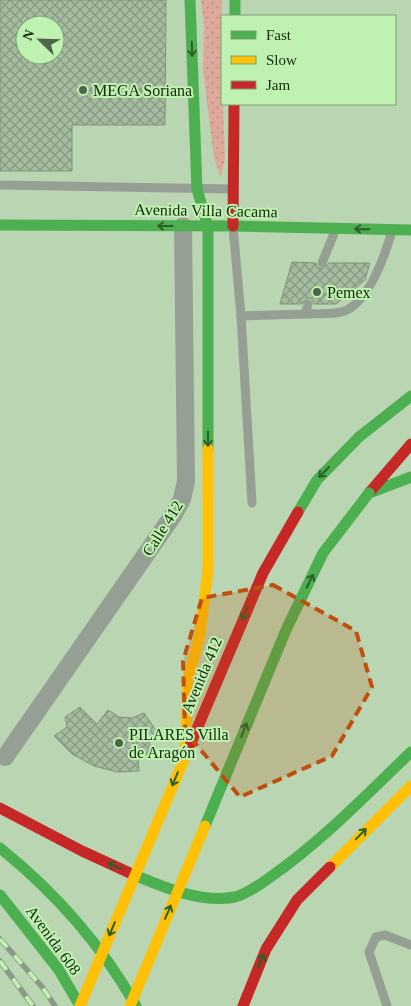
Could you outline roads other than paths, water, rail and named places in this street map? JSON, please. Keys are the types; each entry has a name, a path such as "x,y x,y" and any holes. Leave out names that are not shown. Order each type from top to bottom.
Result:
{"main road":[{"path":"185,753 188,680 200,634 208,570 208,227 197,188 190,0"},
{"path":"235,0 235,15"},
{"path":"233,226 234,105"},
{"name":"Avenida Villa Cacama","path":"0,225 233,226 411,230"},
{"name":"Avenida 412","path":"80,1006 185,753 263,573 317,480 359,438 411,396"},
{"path":"130,1006 286,630 323,554 369,493 411,444"},
{"path":"369,493 411,477"},
{"path":"0,808 82,852 144,879 208,898 235,897 260,884 300,856 411,752"},
{"path":"243,1006 266,949 297,900 411,786"},
{"path":"0,848 23,866 79,920 121,977 136,1006"},
{"name":"Avenida 608","path":"0,895 58,970 80,1006"}],"street":[{"name":"Calle 412","path":"5,757 174,514 182,499 186,482 183,226"}],"lane":[{"path":"0,185 234,190"},
{"path":"233,226 241,316 252,504"},
{"path":"322,263 336,228"},
{"path":"241,316 345,311 358,300 379,273 393,230"},
{"path":"305,314 308,304"},
{"path":"387,1006 368,952 376,937 385,935 411,945"}],"railway":[{"path":"0,939 43,988 55,1006"},
{"path":"0,961 33,1006"}],"place":[{"name":"MEGA Soriana","path":"83,90"},
{"name":"Pemex","path":"317,292"},
{"name":"PILARES Villa de Aragón","path":"119,743"}]}
